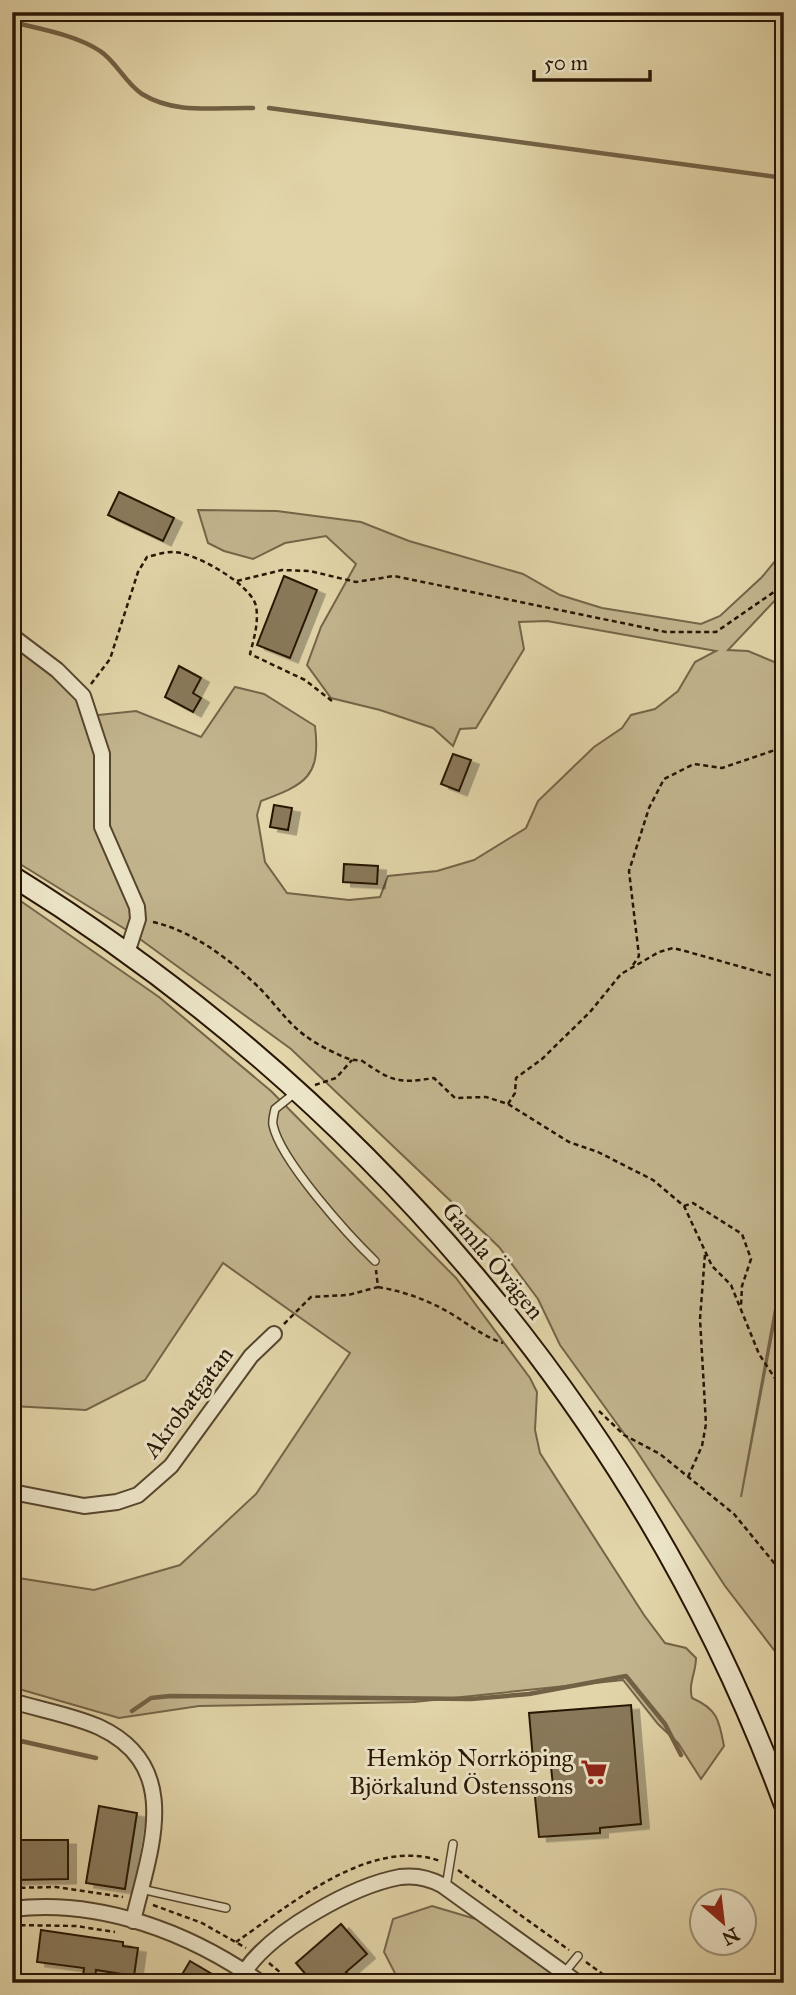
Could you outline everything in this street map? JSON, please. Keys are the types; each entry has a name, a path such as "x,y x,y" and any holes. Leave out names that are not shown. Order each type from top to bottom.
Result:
{"main road":[{"name":"Gamla Övägen","path":"12,876 82,919 228,1029 377,1167 459,1253 547,1365 630,1489 700,1612 784,1804"}],"street":[{"path":"12,636 57,670 83,696 102,754 102,827 137,906 138,919 127,953"},
{"name":"Akrobatgatan","path":"12,1492 84,1506 117,1502 138,1495 172,1466 251,1356 274,1334"},
{"path":"12,1701 103,1729 128,1747 144,1766 155,1798 155,1827 133,1921"},
{"path":"245,1971 260,1951 340,1899 402,1877 429,1878 446,1888 578,1983"},
{"path":"12,1909 90,1911 133,1921 191,1942 245,1971 261,1983"}],"lane":[{"path":"297,1092 275,1109 273,1124 276,1132 310,1187 375,1261"},
{"path":"446,1888 453,1844"},
{"path":"141,1889 226,1908"},
{"path":"564,1973 578,1956"}],"path":[{"path":"83,696 110,659 138,572 146,557 176,552 207,563 237,581 256,603 257,628 250,654 305,680 332,701"},
{"path":"237,581 282,570 310,571 356,582 394,576 609,621 678,632 716,632 783,584"},
{"path":"632,967 639,956 629,871 649,808 664,779 694,764 722,768 784,747"},
{"path":"138,919 168,925 203,943 252,981 305,1038 352,1060 361,1060 388,1079 404,1083 434,1078 455,1098 486,1097 508,1104 569,1142 598,1152 653,1180 684,1206 712,1266 731,1285 760,1354 784,1392"},
{"path":"508,1104 515,1093 516,1078 542,1059 600,1001 621,974 647,957 673,948 784,979"},
{"path":"297,1092 336,1078 352,1060"},
{"path":"684,1206 693,1203 742,1234 751,1259 742,1286 741,1309"},
{"path":"688,1478 702,1446 706,1424 700,1319 704,1293 705,1249"},
{"path":"375,1261 378,1287"},
{"path":"274,1334 311,1297 348,1295 378,1287 407,1292 454,1316 484,1336 506,1343"},
{"path":"595,1408 624,1435 660,1454 734,1514 784,1575"},
{"path":"236,1942 309,1891 368,1864 412,1854 450,1865 615,1983"},
{"path":"12,1925 76,1926 116,1932"}],"shaded area":[{"path":"198,510 277,511 361,522 409,541 523,574 560,595 602,608 701,624 720,616 762,577 784,550 784,596 780,595 728,650 748,651 784,666 784,1259 741,1497 784,1272 784,1663 725,1586 636,1450 560,1345 538,1299 499,1247 291,1049 133,934 12,859 12,637 57,670 89,716 136,711 201,737 235,687 264,694 315,726 315,757 307,776 289,789 261,801 257,815 265,862 287,893 349,900 380,897 388,876 437,871 474,860 526,828 538,801 594,747 622,728 631,715 655,709 678,691 695,662 716,651 547,621 519,622 524,649 476,728 460,729 453,746 433,728 380,710 331,698 307,665 321,627 356,564 326,536 285,543 253,559 224,551 208,543"},
{"path":"12,895 159,997 271,1091 456,1278 530,1378 537,1392 535,1430 540,1453 644,1615 665,1643 686,1648 696,1658 692,1698 707,1706 716,1716 724,1746 701,1779 678,1743 658,1724 623,1680 414,1702 199,1706 119,1718 12,1687 12,1577 94,1590 180,1565 256,1494 350,1353 223,1263 145,1380 86,1410 12,1406"},
{"path":"432,1906 479,1920 570,1983 400,1983 384,1952 393,1919"}],"building":[{"path":"119,492 174,518 163,541 108,515"},
{"path":"284,576 317,590 290,658 257,645"},
{"path":"179,666 201,678 193,693 201,698 193,712 165,697"},
{"path":"453,754 471,760 459,791 441,784"},
{"path":"274,805 292,808 288,830 270,827"},
{"path":"344,864 378,866 377,884 343,882"},
{"name":"Hemköp Norrköping Björkalund Östenssons","path":"631,1705 641,1824 600,1828 600,1833 539,1837 534,1787 553,1785 550,1758 533,1759 529,1713"},
{"path":"99,1806 137,1813 125,1889 86,1883"},
{"path":"12,1840 68,1840 68,1879 12,1880"},
{"path":"341,1924 367,1954 346,1972 356,1983 313,1983 296,1963"},
{"path":"41,1930 123,1942 123,1946 138,1948 134,1976 96,1970 95,1978 83,1976 84,1968 37,1962"},
{"path":"190,1961 227,1983 177,1983"}],"waterway":[{"path":"12,22 58,33 90,45 106,55 136,89 155,101 182,107 253,108"},
{"path":"269,108 784,178"},
{"path":"132,1711 151,1698 170,1696 471,1699 529,1694 626,1676 665,1724 681,1755"},
{"path":"12,1739 96,1758"}],"place":[{"name":"Hemköp Norrköping Björkalund Östenssons","path":"594,1772"}]}
